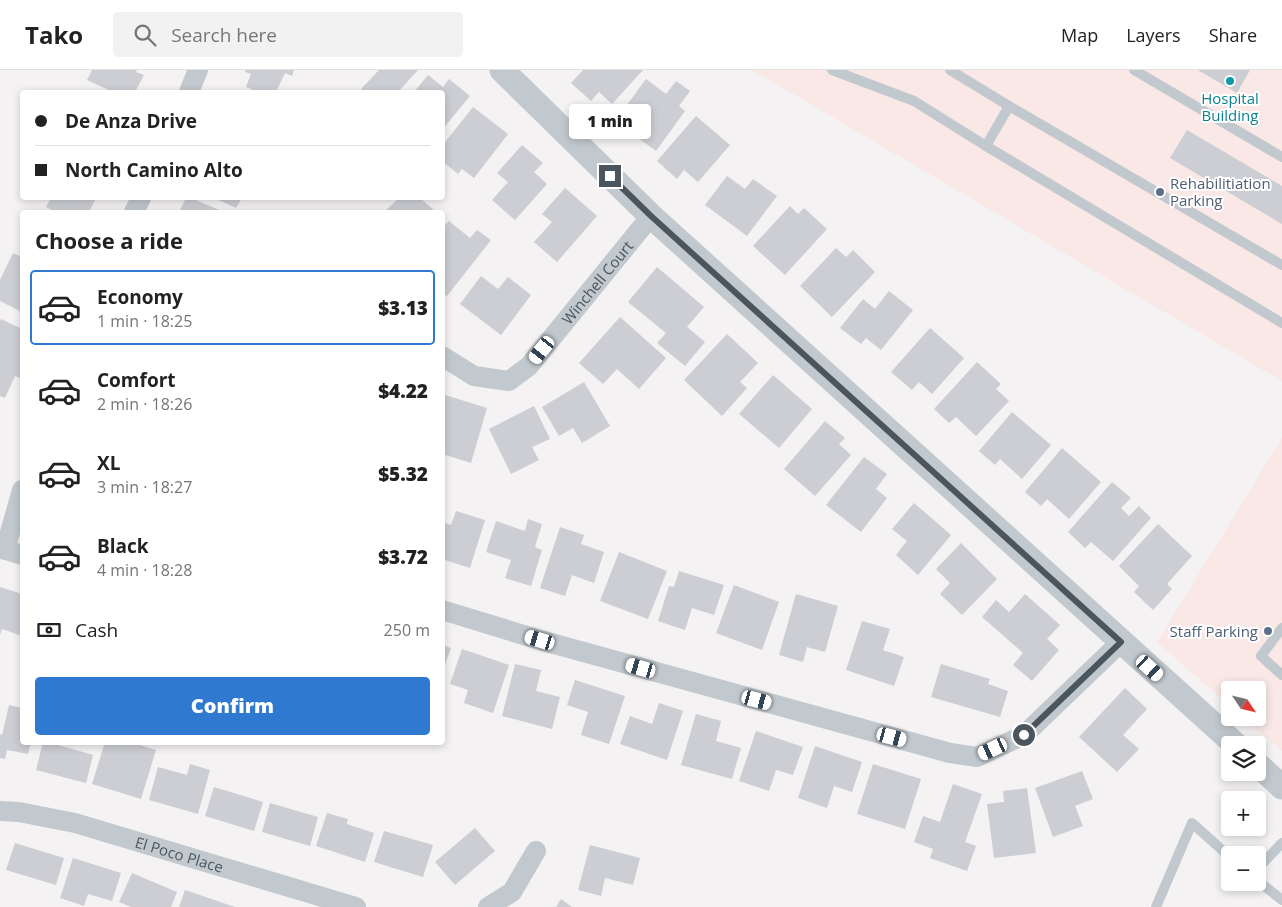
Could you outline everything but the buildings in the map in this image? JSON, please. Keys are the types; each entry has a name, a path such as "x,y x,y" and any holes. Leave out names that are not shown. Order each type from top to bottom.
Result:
{"street":[{"path":"189,90 198,70"},
{"path":"502,70 651,216 1226,736"},
{"name":"Winchell Court","path":"445,358 474,376 509,381 530,366 651,216"},
{"path":"9,551 20,499"},
{"path":"445,611 540,640 950,752 977,757 1024,735 1121,642"},
{"path":"1266,772 1282,787"},
{"name":"El Poco Place","path":"0,811 19,812 75,824 356,907"},
{"path":"488,907 512,892 536,852"}],"lane":[{"path":"832,70 914,101 1282,323"},
{"path":"950,70 1282,265"},
{"path":"1134,70 1282,156"},
{"path":"986,146 1010,106"},
{"path":"1282,628 1261,656 1282,675"},
{"path":"1156,907 1192,823 1221,849"},
{"path":"1266,860 1282,843"},
{"path":"1266,887 1282,900"}],"shaded area":[{"path":"752,70 1282,70 1282,381"},
{"path":"1282,438 1282,751 1252,726 1266,726 1266,681 1221,681 1221,698 1157,642"}],"place":[{"name":"Hospital Building","path":"1230,81"},
{"name":"Rehabilitiation Parking","path":"1160,192"},
{"name":"Staff Parking","path":"1268,631"}],"route":[{"path":"610,176 651,216 1121,642 1024,735"}]}
